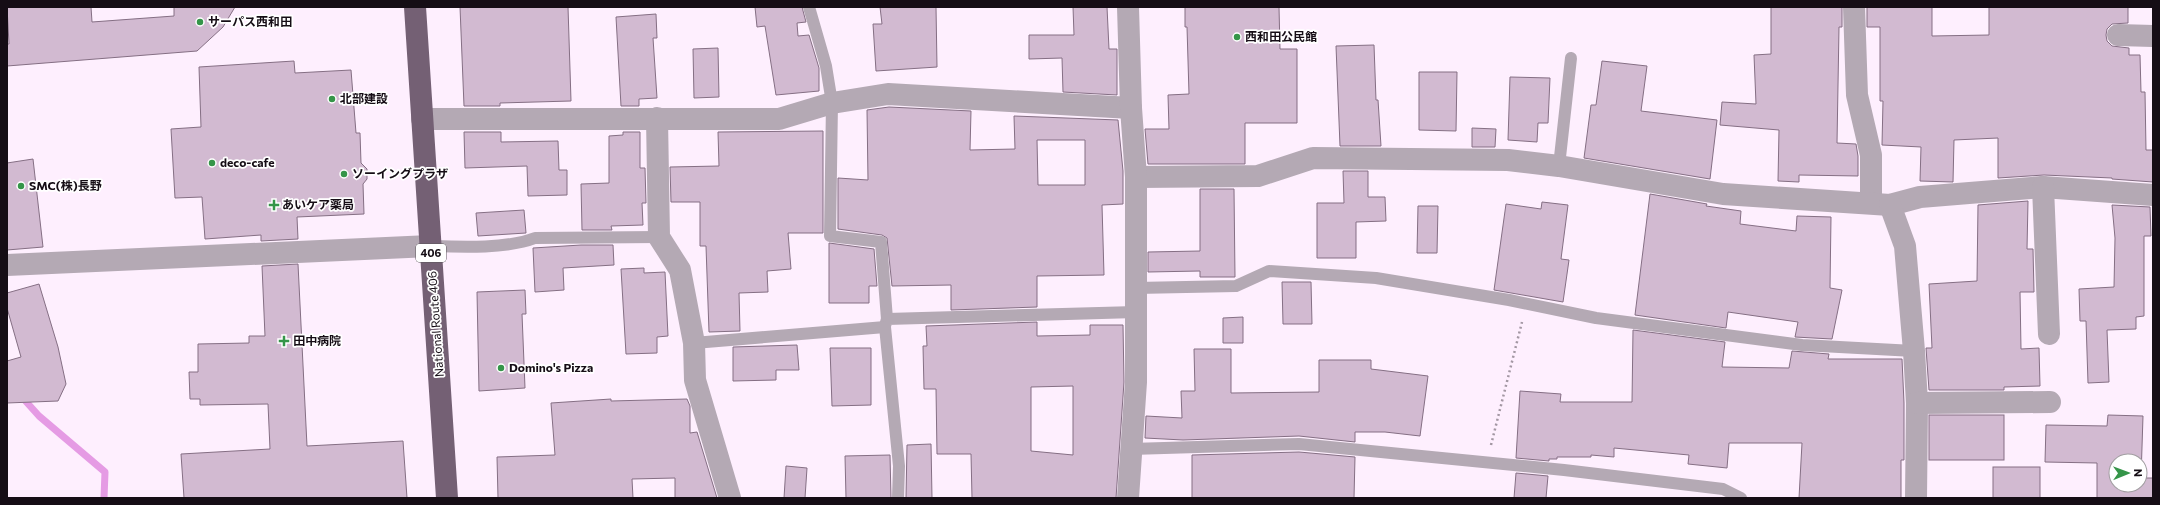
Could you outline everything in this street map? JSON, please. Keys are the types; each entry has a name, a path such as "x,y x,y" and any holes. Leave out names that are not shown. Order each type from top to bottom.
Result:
{"highway":[{"name":"National Route 406","path":"415,7 447,498"}],"street":[{"path":"1128,7 1131,108 1136,177 1136,382 1128,498"},
{"path":"1854,7 1858,95 1881,204 1905,246 1917,403 1916,498"},
{"path":"2118,35 2153,36"},
{"path":"422,119 778,119 832,102 888,94 1131,108"},
{"path":"657,118 659,237 680,270 694,343 695,380 730,498"},
{"path":"1136,177 1258,176 1312,158 1508,160 1559,166 1723,194 1881,204 1920,197 2043,187 2153,194"},
{"path":"2043,187 2049,334"},
{"path":"7,265 430,246"},
{"path":"1917,403 2050,402"}],"lane":[{"path":"809,7 826,66 832,102 830,236 881,242 886,323 899,466 898,498"},
{"path":"1559,166 1571,58"},
{"path":"430,246 463,247 524,242 535,238 659,237"},
{"path":"1136,288 1236,286 1269,271 1376,278 1526,304 1596,318 1802,345 1914,351"},
{"path":"694,343 886,323 1136,312"},
{"path":"1131,449 1299,444 1486,462 1723,489 1741,498"}],"path":[{"path":"1486,462 1526,304"}],"building":[{"path":"7,7 91,7 92,22 174,16 174,7 235,7 223,27 197,51 7,66 7,44 9,44"},
{"path":"460,7 568,7 571,101 500,103 500,106 464,106"},
{"path":"755,7 802,7 806,22 797,23 798,36 809,35 819,68 819,91 776,95 765,26 757,27"},
{"path":"880,7 936,7 937,67 876,71 873,24 882,24"},
{"path":"1073,7 1107,7 1109,49 1117,49 1117,95 1063,92 1062,58 1029,59 1029,35 1074,35"},
{"path":"1185,7 1279,7 1280,49 1297,49 1297,123 1245,123 1245,164 1148,164 1145,129 1169,129 1168,95 1189,94"},
{"path":"1771,7 1842,7 1842,27 1839,27 1837,143 1856,144 1858,156 1858,176 1799,175 1799,182 1778,181 1779,130 1720,125 1722,102 1756,104 1754,55 1771,54"},
{"path":"1867,7 1932,7 1932,36 1989,35 1989,7 2128,7 2128,23 2112,24 2107,29 2106,35 2107,41 2112,46 2129,48 2129,55 2140,55 2141,92 2145,92 2146,150 2153,150 2153,182 2112,178 2044,175 1998,178 1998,138 1954,140 1953,182 1920,181 1921,147 1882,145 1883,101 1880,101 1880,27 1867,27"},
{"path":"656,14 657,38 653,38 657,98 639,99 639,106 621,106 616,17"},
{"path":"1374,45 1376,100 1378,100 1381,146 1340,146 1336,46"},
{"path":"718,48 719,97 694,98 693,49"},
{"path":"294,61 295,73 351,70 356,133 360,133 361,163 367,169 367,179 363,184 364,214 297,217 298,239 261,241 261,235 205,239 202,197 175,198 171,129 201,127 199,67"},
{"path":"1602,61 1647,66 1641,111 1717,120 1710,179 1584,158 1591,105 1596,105"},
{"path":"1419,72 1457,72 1456,131 1419,130"},
{"path":"1510,77 1550,78 1548,123 1538,123 1537,142 1508,140"},
{"path":"889,107 971,111 970,150 1015,149 1014,116 1118,120 1123,171 1123,204 1102,205 1104,275 1037,276 1037,307 951,310 951,285 892,286 887,238 882,235 838,229 838,178 868,180 867,110","holes":["1037,140 1085,140 1085,185 1038,185"]},
{"path":"1472,128 1496,129 1495,147 1472,147"},
{"path":"823,131 823,233 788,233 791,269 767,271 768,292 739,293 740,331 709,332 706,246 700,246 700,202 671,202 670,167 719,166 718,132"},
{"path":"464,132 501,132 501,142 558,141 559,170 567,170 567,195 528,196 527,166 465,168"},
{"path":"623,132 640,132 640,168 645,168 646,203 642,203 643,225 611,226 612,230 582,230 581,184 609,183 609,136 623,135"},
{"name":"SMC(株)長野","path":"33,159 43,247 7,250 7,163"},
{"path":"1343,171 1368,171 1368,197 1385,197 1386,221 1356,222 1356,258 1317,258 1317,203 1344,203"},
{"path":"1200,189 1234,189 1235,277 1200,277 1200,271 1148,272 1148,252 1200,251"},
{"path":"1650,194 1707,204 1706,206 1741,211 1740,224 1796,231 1797,216 1831,217 1830,288 1842,290 1832,339 1795,337 1798,322 1728,312 1726,328 1635,315"},
{"path":"2028,201 2027,249 2033,249 2034,292 2020,292 2021,349 2039,348 2040,386 2004,387 2004,390 1929,390 1926,348 1932,348 1929,284 1977,281 1978,205"},
{"path":"1542,202 1568,205 1561,259 1569,260 1563,302 1494,290 1506,204 1541,209"},
{"path":"2112,205 2150,207 2151,236 2144,236 2144,316 2136,317 2136,329 2107,330 2109,382 2088,383 2086,321 2080,321 2079,289 2114,287 2115,238"},
{"path":"1418,206 1438,206 1437,253 1417,253"},
{"path":"524,210 526,233 478,236 476,213"},
{"path":"829,243 874,249 877,286 869,286 869,303 829,303"},
{"path":"613,245 614,265 563,268 564,290 535,292 533,248"},
{"path":"298,264 307,446 403,441 407,498 184,498 181,454 270,449 268,404 200,405 200,399 190,399 189,372 198,372 198,344 249,343 249,336 265,336 262,266"},
{"path":"644,268 644,273 665,272 668,336 657,337 657,353 626,354 621,269"},
{"path":"1282,282 1311,282 1312,324 1283,324"},
{"path":"39,284 58,347 66,384 58,401 7,403 7,361 21,357 7,308 7,293"},
{"path":"525,290 526,314 522,314 525,388 479,391 477,292"},
{"path":"1243,317 1243,343 1223,343 1223,318"},
{"path":"1037,322 1037,336 1090,335 1090,325 1123,325 1124,382 1116,498 972,498 971,454 937,454 936,389 924,389 923,346 927,346 926,326","holes":["1073,386 1073,455 1031,451 1031,387"]},
{"path":"1633,330 1725,342 1722,367 1789,368 1792,351 1829,354 1828,359 1902,359 1904,460 1901,460 1901,498 1799,498 1802,443 1729,443 1727,468 1688,464 1689,455 1614,448 1614,457 1591,455 1591,457 1557,457 1557,459 1549,459 1549,461 1516,458 1520,391 1561,394 1560,402 1632,402"},
{"path":"797,345 799,370 776,370 776,380 733,381 733,347"},
{"path":"830,348 871,348 871,405 832,406"},
{"path":"1194,349 1231,349 1231,393 1319,392 1319,360 1371,360 1371,369 1428,376 1420,436 1385,432 1355,432 1355,442 1299,436 1183,440 1145,438 1146,416 1182,418 1181,391 1195,391"},
{"path":"611,399 611,401 687,399 690,406 690,433 697,432 717,498 675,498 675,478 632,479 633,498 498,498 497,457 555,455 551,403"},
{"path":"1929,415 2004,415 2004,460 1929,460"},
{"path":"2108,415 2143,416 2142,453 2108,453 2108,493 2148,493 2148,478 2153,478 2153,498 2097,498 2097,463 2045,462 2046,425 2107,426"},
{"path":"931,444 932,498 906,498 907,445"},
{"path":"1299,452 1355,457 1354,498 1192,498 1192,455"},
{"path":"890,455 891,498 846,498 845,456"},
{"path":"786,466 807,468 805,498 784,498"},
{"path":"1993,467 2040,467 2040,498 1993,498"},
{"path":"1516,473 1548,476 1546,498 1514,498"}],"waterway":[{"path":"21,396 39,416 105,472 104,498"}],"place":[{"name":"サーパス西和田","path":"200,22"},
{"name":"西和田公民館","path":"1237,37"},
{"name":"北部建設","path":"332,99"},
{"name":"deco-cafe","path":"212,163"},
{"name":"ソーイングプラザ","path":"344,174"},
{"name":"SMC(株)長野","path":"21,186"},
{"name":"あいケア薬局","path":"274,205"},
{"name":"田中病院","path":"284,341"},
{"name":"Domino's Pizza","path":"501,368"}]}
